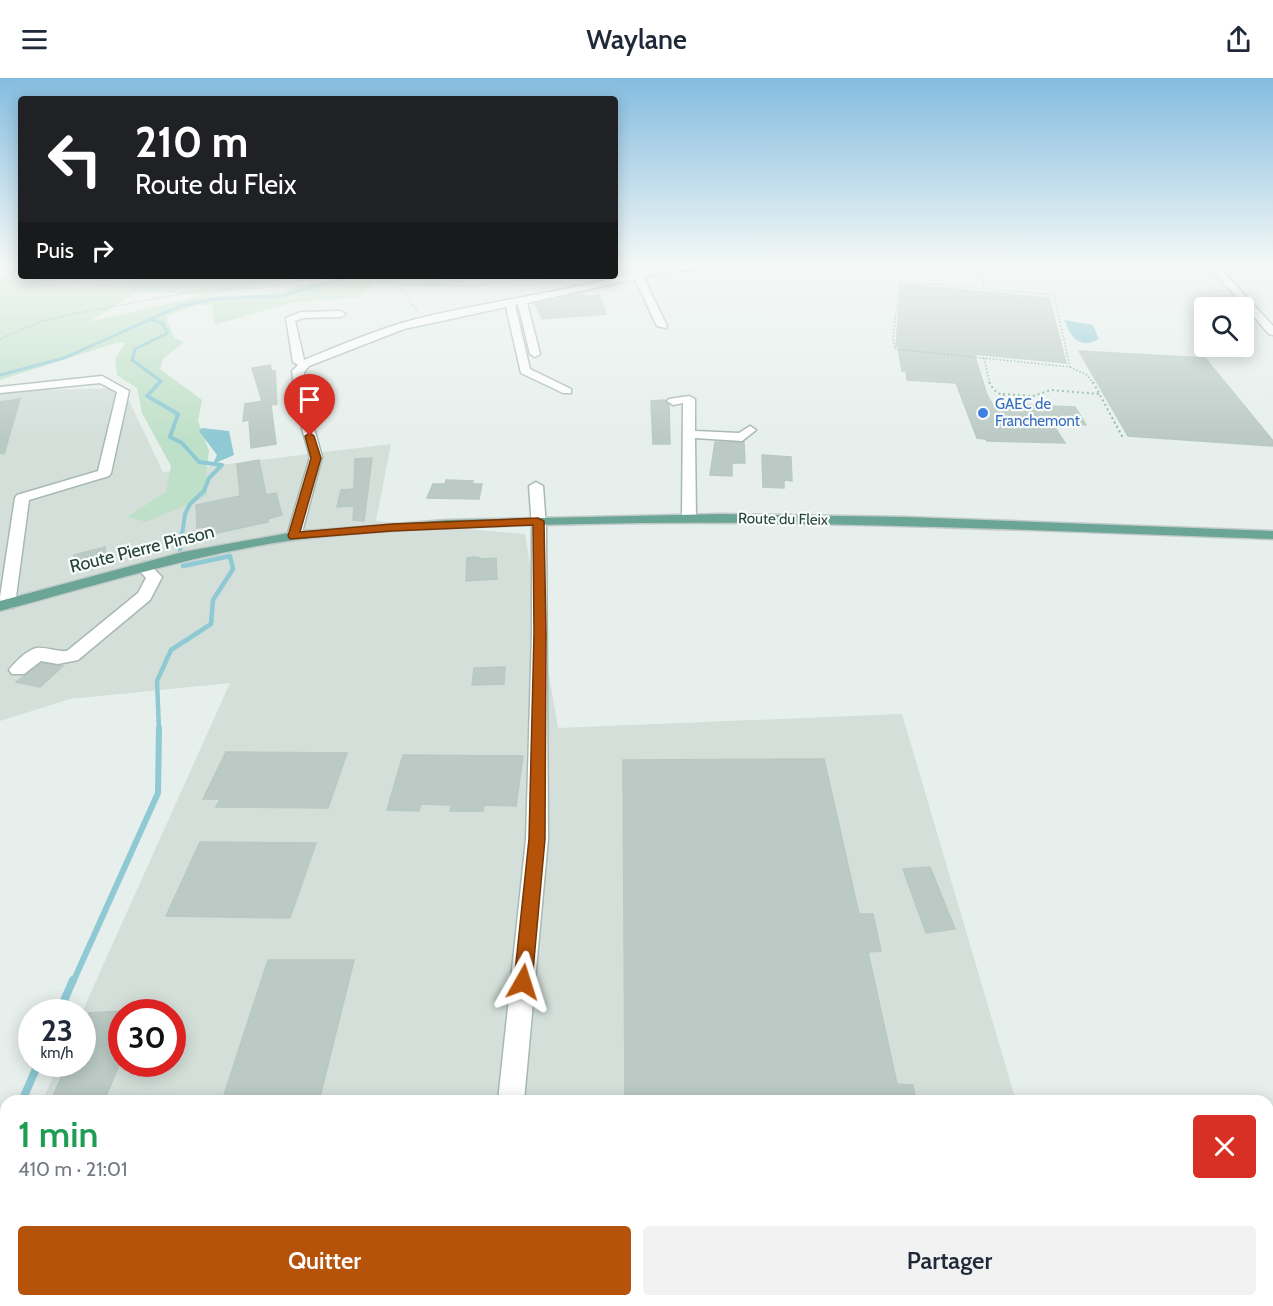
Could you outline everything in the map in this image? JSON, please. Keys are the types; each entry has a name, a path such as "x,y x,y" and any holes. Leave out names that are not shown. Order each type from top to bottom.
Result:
{"main road":[{"name":"Route du Fleix","path":"294,536 403,527 689,518 853,520 1273,535"},
{"name":"Route Pierre Pinson","path":"3,605 144,567 294,536"}],"street":[{"path":"291,323 298,362 305,364"},
{"path":"294,536 316,458 304,414 298,371 305,364 382,331 413,323"},
{"path":"514,323 525,371 567,391"},
{"path":"527,323 535,354"},
{"path":"0,390 102,379 123,391 104,473 22,498 3,605"},
{"path":"673,401 689,399 689,518"},
{"path":"675,429 742,437 750,430"},
{"path":"512,1095 537,839 540,633 536,486"},
{"path":"18,670 38,654 58,658 72,656 111,625 144,596 154,577 144,567"}],"path":[{"path":"0,339 37,323"},
{"path":"895,323 893,338 895,349 1070,367 1087,375 1123,438"},
{"path":"1060,323 1070,367"},
{"path":"984,358 989,382 994,390 1003,394 1034,396 1051,390 1099,394"},
{"path":"1003,394 1008,399"}],"shaded area":[{"path":"123,388 163,472 391,444 376,521 525,534 558,728 902,714 1014,1095 45,1095 53,1077 96,1077 96,999 88,999 230,683 70,699 0,721 0,391"}],"green space":[{"path":"0,323 169,323 174,338 184,342 163,359 160,369 202,400 198,421 209,451 206,471 207,496 146,522 127,517 166,492 171,466 142,413 137,388 117,375 115,359 125,343 116,343 0,380"}],"water":[{"path":"1066,323 1093,325 1099,339 1086,343 1081,342 1070,332"},
{"path":"202,428 229,431 234,455 213,464 217,455 199,431"}],"building":[{"path":"898,323 1056,323 1066,363 974,354 987,395 994,407 1029,410 1026,405 1075,407 1086,425 1052,423 1065,443 987,441 977,438 956,383 907,380 906,371 902,371 898,346 896,346"},
{"path":"1079,351 1205,358 1273,441 1273,446 1128,436"},
{"path":"270,365 272,371 275,371 277,404 271,405 276,444 251,448 249,420 243,421 245,404 262,401 252,368"},
{"path":"20,399 4,454 0,453 0,402"},
{"path":"665,400 669,405 670,444 653,444 651,401"},
{"path":"715,442 744,442 745,463 732,463 732,476 710,475"},
{"path":"762,455 791,457 792,481 784,480 784,488 763,487"},
{"path":"372,458 364,521 353,520 354,506 337,507 341,490 354,489 355,459"},
{"path":"259,460 266,495 276,493 282,515 268,519 268,522 208,535 207,527 197,528 196,505 240,496 237,464"},
{"path":"446,480 473,481 472,484 482,484 479,499 427,498 433,484 445,484"},
{"path":"105,547 105,562 75,572 74,555"},
{"path":"467,558 496,558 497,579 466,581"},
{"path":"42,663 63,666 40,687 16,682"},
{"path":"505,667 504,684 472,685 474,668"},
{"path":"226,752 347,753 328,808 216,807 220,799 203,799"},
{"path":"403,755 523,756 516,806 484,805 483,811 450,811 452,805 421,804 419,811 387,810"},
{"path":"824,759 859,914 873,914 881,951 868,952 897,1084 913,1085 915,1095 625,1095 623,760"},
{"path":"200,842 316,843 290,918 166,916"},
{"path":"930,867 955,929 926,933 903,869"},
{"path":"268,960 354,960 320,1095 224,1095"},
{"path":"108,1012 108,1077 114,1077 107,1095 54,1095 61,1077 96,1077 96,1013"}],"waterway":[{"path":"0,375 64,358 141,323"},
{"path":"160,382 132,360 135,349 168,333 162,323"},
{"path":"160,382 147,396 178,414 170,437 182,443 199,462 222,465 209,478 204,491 190,504 185,514 182,535"},
{"path":"180,551 182,533"},
{"path":"159,729 157,681 171,650 211,624 213,600 233,569 230,556 183,566"},
{"path":"73,982 158,793 159,729"},
{"path":"65,999 73,980"},
{"path":"25,1095 32,1077"}],"place":[{"name":"GAEC de Franchemont","path":"983,413"}],"route":[{"path":"310,436 316,458 294,536 437,525 538,521 540,633 537,839 523,982"}]}
